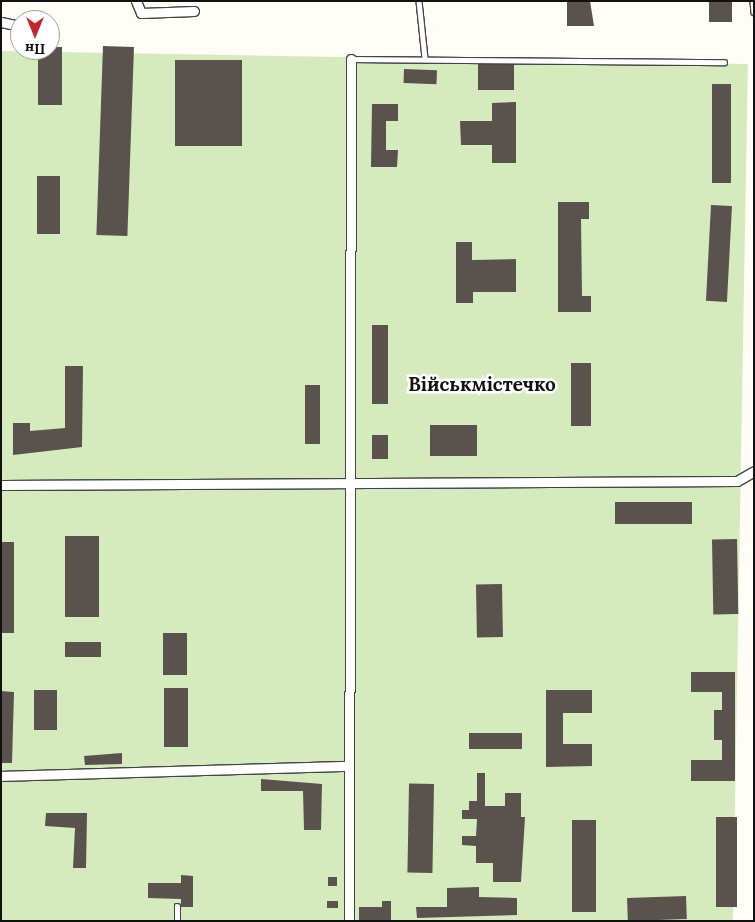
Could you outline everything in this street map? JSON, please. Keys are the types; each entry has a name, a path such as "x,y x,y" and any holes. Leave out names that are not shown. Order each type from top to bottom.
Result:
{"street":[{"path":"136,1 141,13 194,11"},
{"path":"349,921 346,766 351,59"},
{"path":"1,485 347,486 737,481 754,470"},
{"path":"1,776 346,766"}],"lane":[{"path":"419,1 425,58"},
{"path":"753,1 754,12"},
{"path":"351,59 425,58 724,62"},
{"path":"177,906 177,921"}],"green space":[{"path":"1,51 10,51 10,60 60,60 60,52 748,64 733,921 1,921"}],"building":[{"path":"567,1 590,1 594,26 567,26"},
{"path":"709,1 732,1 732,22 709,22"},
{"path":"103,46 134,47 127,236 96,235"},
{"path":"60,47 62,47 62,105 38,105 38,60 60,60"},
{"path":"175,60 242,60 242,146 175,146"},
{"path":"478,64 514,64 514,90 478,90"},
{"path":"404,69 437,70 436,84 404,83"},
{"path":"712,84 731,84 731,183 712,183"},
{"path":"516,102 516,163 492,163 492,145 461,145 460,121 492,121 492,103"},
{"path":"372,104 398,104 398,121 386,121 386,150 398,150 397,167 371,167"},
{"path":"37,176 60,176 60,234 37,234"},
{"path":"558,202 589,202 589,219 581,219 582,296 591,296 591,312 558,312"},
{"path":"711,205 732,206 727,302 706,301"},
{"path":"456,242 472,242 472,260 516,259 516,292 473,292 473,303 456,303"},
{"path":"372,325 388,325 388,404 372,404"},
{"path":"571,363 591,363 591,426 571,426"},
{"path":"65,366 83,366 82,447 13,455 13,423 30,423 30,431 65,428"},
{"path":"305,385 320,385 320,444 305,444"},
{"path":"430,425 477,425 477,456 430,456"},
{"path":"372,435 388,435 388,459 372,459"},
{"path":"615,502 692,502 692,524 615,524"},
{"path":"65,536 99,536 99,617 65,617"},
{"path":"712,539 737,539 738,614 713,614"},
{"path":"1,542 14,542 14,633 1,633"},
{"path":"476,584 502,584 503,637 477,637"},
{"path":"163,633 187,633 187,675 163,675"},
{"path":"65,642 101,642 101,657 65,657"},
{"path":"691,672 735,672 735,781 691,781 691,760 722,760 722,740 714,740 714,710 722,710 722,692 691,692"},
{"path":"164,688 188,688 188,747 164,747"},
{"path":"34,690 57,690 57,730 34,730"},
{"path":"546,690 592,690 592,713 563,713 563,744 592,744 592,766 546,767"},
{"path":"1,691 14,692 12,763 1,763"},
{"path":"469,733 522,733 522,749 469,749"},
{"path":"122,753 122,764 85,765 84,756"},
{"path":"477,773 485,773 485,806 505,806 505,793 521,793 521,817 525,817 521,882 493,882 493,863 476,863 476,846 462,845 462,836 476,836 477,819 462,819 462,810 469,810 469,801 477,801"},
{"path":"261,779 322,784 321,830 304,830 303,791 261,791"},
{"path":"409,784 434,784 432,873 407,873"},
{"path":"46,813 87,813 86,868 73,868 75,828 45,826"},
{"path":"716,817 737,817 737,907 716,907"},
{"path":"572,820 596,820 596,912 572,912"},
{"path":"181,875 193,876 193,907 181,907 181,899 148,898 148,883 181,883"},
{"path":"328,877 337,877 337,886 328,886"},
{"path":"479,887 479,897 517,898 517,915 417,918 416,907 447,907 447,888"},
{"path":"686,896 687,919 628,921 627,898"},
{"path":"327,901 338,901 338,908 327,908"},
{"path":"382,901 391,901 391,920 359,920 359,907 382,907"}],"district":[{"name":"Військмістечко","path":"482,385"}]}
